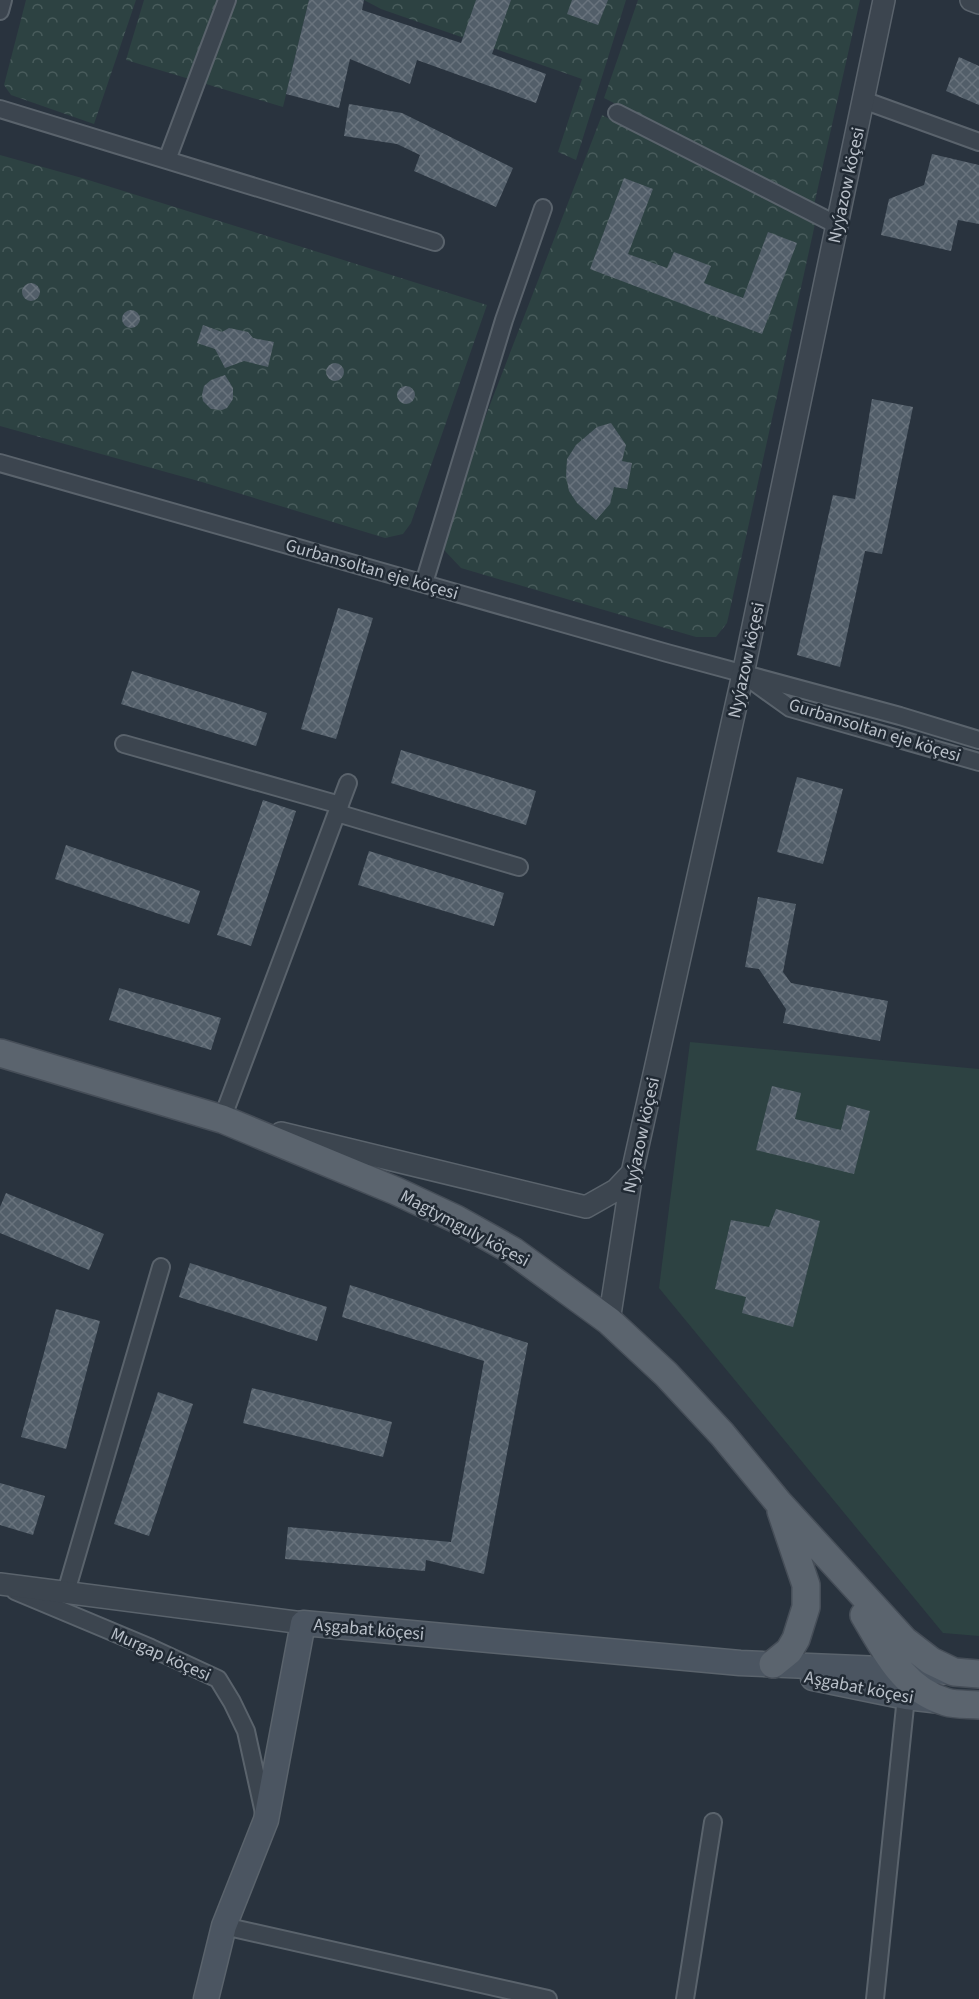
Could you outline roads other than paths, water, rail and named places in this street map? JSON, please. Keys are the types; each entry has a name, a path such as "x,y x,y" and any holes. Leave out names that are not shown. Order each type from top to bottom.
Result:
{"main road":[{"name":"Magtymguly köçesi","path":"0,1053 222,1119 396,1191 456,1219 513,1251 609,1321 666,1374 722,1434 778,1502 905,1641 931,1661 967,1673"},
{"path":"773,1664 789,1651 796,1639 806,1606 806,1585 778,1502"},
{"name":"Magtymguly köçesi","path":"831,1560 904,1682 947,1702 979,1705"},
{"path":"206,1999 224,1926 266,1820 303,1623"},
{"name":"Aşgabat köçesi","path":"303,1623 740,1663 904,1682 967,1673"},
{"name":"Aşgabat köçesi","path":"740,1663 773,1664 904,1682"}],"street":[{"path":"0,11 3,0"},
{"path":"167,160 227,0"},
{"name":"Nyýazow köçesi","path":"609,1321 632,1173 743,674 884,0"},
{"path":"971,0 979,3"},
{"path":"863,100 979,141"},
{"path":"0,109 435,242"},
{"path":"617,113 837,225"},
{"path":"424,583 504,320 543,208"},
{"name":"Gurbansoltan eje köçesi","path":"0,463 979,740"},
{"name":"Gurbansoltan eje köçesi","path":"743,674 790,708 979,762"},
{"path":"124,744 519,867"},
{"path":"348,783 222,1119 586,1208 616,1190 632,1173"},
{"path":"66,1592 161,1267"},
{"name":"Aşgabat köçesi","path":"0,1584 303,1623"},
{"name":"Murgap köçesi","path":"0,1584 218,1679 246,1731 266,1820"},
{"path":"875,1999 904,1682"},
{"path":"685,1999 713,1822"},
{"path":"224,1926 548,1999"}]}
